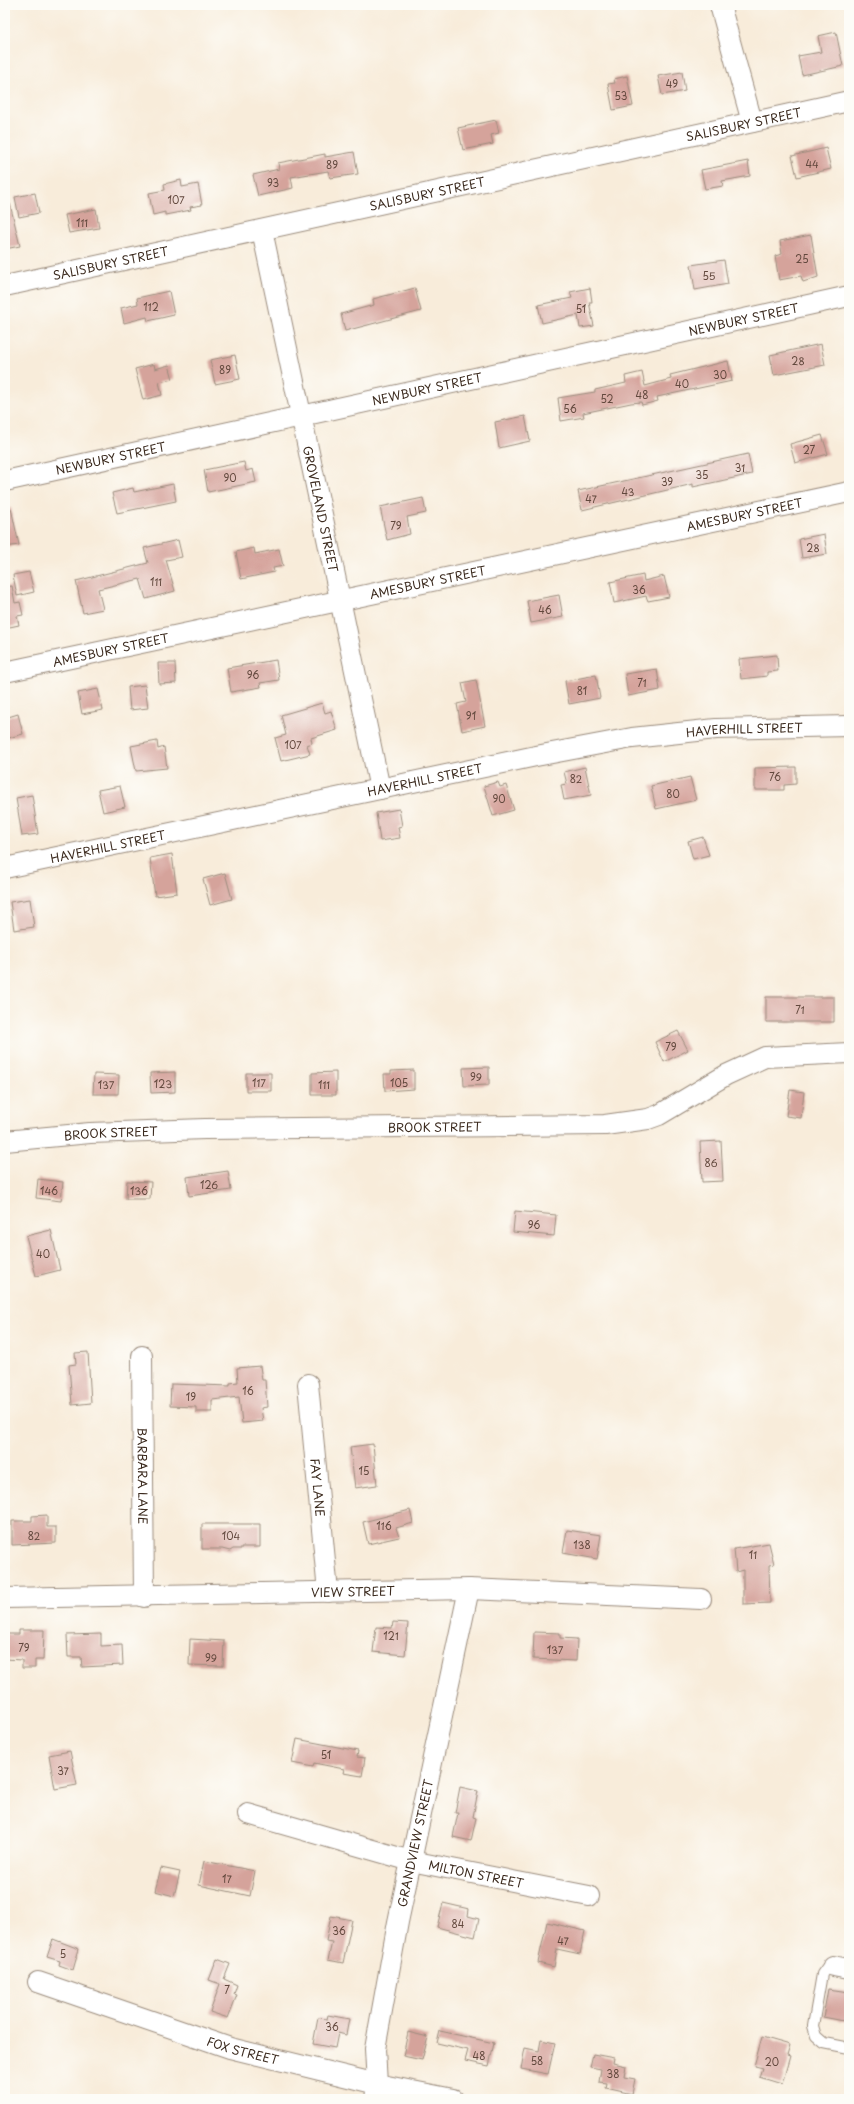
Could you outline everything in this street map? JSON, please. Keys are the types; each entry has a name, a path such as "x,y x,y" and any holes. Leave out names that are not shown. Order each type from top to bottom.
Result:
{"street":[{"path":"720,5 752,122"},
{"name":"SALISBURY STREET","path":"5,286 849,101"},
{"name":"GROVELAND STREET","path":"262,230 380,788"},
{"name":"NEWBURY STREET","path":"5,481 849,296"},
{"name":"AMESBURY STREET","path":"5,672 849,492"},
{"name":"HAVERHILL STREET","path":"5,868 380,788 632,738 716,729 849,726"},
{"name":"BROOK STREET","path":"5,1141 90,1134 205,1129 605,1124 648,1119 659,1115 690,1098 726,1075 765,1057 849,1053"},
{"name":"BARBARA LANE","path":"142,1356 144,1597"},
{"name":"FAY LANE","path":"308,1384 328,1592"},
{"name":"VIEW STREET","path":"5,1598 144,1597 469,1589 701,1599"},
{"name":"GRANDVIEW STREET","path":"376,2091 375,2049 411,1861 469,1589"},
{"name":"MILTON STREET","path":"248,1814 411,1861 589,1896"},
{"name":"FOX STREET","path":"38,1982 230,2048 376,2091 453,2099"}],"lane":[{"path":"841,1967 827,1967 822,1974 813,2026 816,2036 824,2043 849,2048"}],"building":[{"path":"836,32 843,66 802,75 798,56 821,52 818,36"},
{"path":"682,72 685,91 662,95 658,76"},
{"path":"627,76 633,106 613,110 608,84 615,83 614,79"},
{"path":"496,120 499,133 491,135 493,144 463,150 458,128"},
{"path":"826,148 831,169 797,177 792,156"},
{"path":"354,152 358,174 330,178 328,171 291,177 293,188 258,196 253,175 279,169 278,163 325,154 325,157"},
{"path":"748,161 750,176 722,181 723,186 705,189 701,170"},
{"path":"181,180 182,187 198,184 202,205 190,207 191,210 165,215 165,212 153,215 149,193 165,190 164,184"},
{"path":"35,193 39,213 19,217 15,197"},
{"path":"10,204 20,246 5,249 5,205"},
{"path":"96,209 99,228 69,233 65,215"},
{"path":"811,235 818,277 803,282 801,276 779,280 775,256 782,254 780,241"},
{"path":"724,260 728,284 695,290 691,265"},
{"path":"415,288 421,311 345,331 341,314 374,305 373,299"},
{"path":"590,288 592,302 589,302 594,326 580,328 578,315 542,323 538,305 572,298 570,292"},
{"path":"169,291 174,315 148,321 147,317 124,323 121,308 138,304 137,298"},
{"path":"821,344 825,365 774,375 770,355"},
{"path":"235,355 240,379 215,384 210,360"},
{"path":"728,361 732,381 657,397 658,401 642,405 641,402 631,403 583,413 584,417 561,421 558,398 595,392 595,390 626,383 625,376 642,372 645,386 671,379 670,375"},
{"path":"154,364 155,369 169,365 173,379 159,382 162,395 143,400 135,369"},
{"path":"525,416 530,441 499,448 495,422"},
{"path":"822,435 828,454 795,463 790,444"},
{"path":"748,454 752,474 693,487 693,484 582,510 578,491"},
{"path":"244,462 246,471 253,469 256,482 208,492 204,470"},
{"path":"173,484 176,501 117,513 112,493 133,488 134,492"},
{"path":"423,498 426,513 407,517 410,534 387,540 380,507"},
{"path":"11,508 19,545 5,547 5,509"},
{"path":"824,534 827,554 802,558 799,539"},
{"path":"178,540 182,557 166,560 175,591 146,599 140,579 98,589 103,609 83,613 76,581 148,563 144,548"},
{"path":"254,548 255,554 279,549 283,566 273,568 274,572 241,579 236,552"},
{"path":"29,572 34,592 17,596 13,575"},
{"path":"643,575 644,581 664,576 669,597 648,601 646,596 614,603 610,582"},
{"path":"12,586 15,603 20,602 23,615 17,616 19,625 5,628 5,587"},
{"path":"559,595 563,617 531,623 527,601"},
{"path":"777,655 778,671 767,672 767,676 741,679 739,659"},
{"path":"276,660 279,680 260,683 261,687 231,692 227,668"},
{"path":"158,663 175,663 176,683 159,684"},
{"path":"657,669 660,690 628,696 625,674"},
{"path":"596,675 600,698 569,704 565,681"},
{"path":"476,680 485,726 462,731 457,704 466,702 462,683"},
{"path":"145,685 148,708 130,710 128,687"},
{"path":"98,689 103,710 82,714 78,693"},
{"path":"322,703 325,713 331,711 337,730 311,738 312,743 307,745 310,754 281,761 275,738 286,735 281,715"},
{"path":"18,714 23,734 5,739 5,718"},
{"path":"157,741 158,749 164,747 167,768 136,771 131,746"},
{"path":"585,767 591,795 564,800 561,785 567,784 564,772"},
{"path":"796,767 796,784 784,785 784,790 755,790 755,768"},
{"path":"690,777 696,800 656,809 651,786"},
{"path":"498,782 500,787 506,785 514,810 493,816 484,786"},
{"path":"120,786 125,807 103,812 98,790"},
{"path":"32,795 38,834 22,836 16,798"},
{"path":"399,809 402,826 398,827 400,838 380,841 376,813"},
{"path":"703,837 709,855 693,859 688,841"},
{"path":"172,854 177,893 155,896 150,858"},
{"path":"225,873 232,899 210,905 203,879"},
{"path":"30,899 34,927 14,930 10,902"},
{"path":"766,997 834,997 834,1022 766,1022"},
{"path":"678,1031 688,1050 664,1062 655,1042"},
{"path":"489,1067 489,1085 464,1086 463,1068"},
{"path":"414,1070 414,1089 385,1091 384,1074 391,1074 391,1071"},
{"path":"175,1072 175,1092 151,1093 150,1073"},
{"path":"336,1072 336,1095 312,1095 312,1073"},
{"path":"246,1073 271,1073 271,1091 246,1091"},
{"path":"94,1074 119,1075 118,1094 93,1094"},
{"path":"790,1090 804,1092 801,1118 786,1116"},
{"path":"721,1141 723,1181 702,1182 700,1142"},
{"path":"228,1171 231,1190 189,1196 187,1177"},
{"path":"38,1179 63,1182 61,1201 36,1198"},
{"path":"127,1181 151,1182 150,1199 126,1199"},
{"path":"515,1211 556,1215 554,1236 513,1232"},
{"path":"51,1230 60,1270 36,1276 26,1236"},
{"path":"88,1352 91,1403 72,1405 69,1365 76,1364 75,1353"},
{"path":"260,1366 262,1380 265,1380 267,1407 261,1408 263,1421 242,1423 239,1397 212,1400 212,1412 196,1412 196,1407 170,1406 171,1384 230,1386 230,1383 238,1382 237,1368"},
{"path":"373,1444 377,1485 355,1488 350,1447"},
{"path":"410,1510 413,1523 396,1528 399,1537 368,1544 363,1522"},
{"path":"47,1515 47,1527 56,1527 56,1543 12,1545 12,1521 32,1521 32,1516"},
{"path":"202,1524 260,1524 260,1547 241,1547 241,1549 233,1549 230,1551 222,1549 202,1549"},
{"path":"567,1530 601,1535 597,1559 563,1553"},
{"path":"769,1543 774,1564 769,1565 770,1603 743,1604 743,1570 736,1572 734,1549"},
{"path":"393,1622 408,1623 405,1655 373,1652 376,1627 392,1628"},
{"path":"19,1630 44,1630 43,1660 35,1660 35,1668 22,1668 22,1660 5,1659 5,1634 19,1634"},
{"path":"534,1632 560,1633 560,1638 577,1639 576,1661 533,1659"},
{"path":"101,1634 101,1646 122,1645 123,1665 82,1667 81,1657 68,1657 67,1635"},
{"path":"190,1639 224,1641 223,1666 189,1665"},
{"path":"297,1739 358,1751 357,1757 365,1758 362,1776 343,1773 344,1769 314,1763 313,1767 292,1763"},
{"path":"70,1751 77,1785 55,1789 49,1755"},
{"path":"460,1787 478,1791 473,1817 476,1818 471,1841 453,1837 458,1813 455,1813"},
{"path":"204,1861 255,1871 250,1896 199,1885"},
{"path":"161,1868 180,1872 174,1896 155,1891"},
{"path":"443,1903 469,1909 468,1916 479,1919 475,1937 437,1927"},
{"path":"331,1916 352,1920 343,1963 328,1960 332,1942 326,1941"},
{"path":"547,1922 585,1931 580,1954 557,1949 554,1967 538,1963"},
{"path":"53,1939 79,1949 73,1970 59,1965 60,1961 47,1957"},
{"path":"217,1959 230,1964 224,1979 237,1985 234,1994 237,1995 228,2018 210,2012 220,1984 209,1980"},
{"path":"828,1989 849,1992 849,2022 823,2017"},
{"path":"328,2015 349,2019 346,2035 338,2033 335,2048 313,2044 318,2018 327,2019"},
{"path":"440,2031 494,2043 489,2066 465,2061 468,2050 437,2043"},
{"path":"408,2032 428,2037 422,2060 403,2056"},
{"path":"762,2037 790,2045 787,2055 790,2056 782,2084 759,2077 762,2068 754,2066"},
{"path":"541,2040 555,2043 548,2074 521,2069 525,2048 539,2051"},
{"path":"593,2054 614,2058 613,2063 626,2066 624,2077 635,2079 632,2094 606,2088 607,2083 599,2082 601,2069 590,2067"}]}
